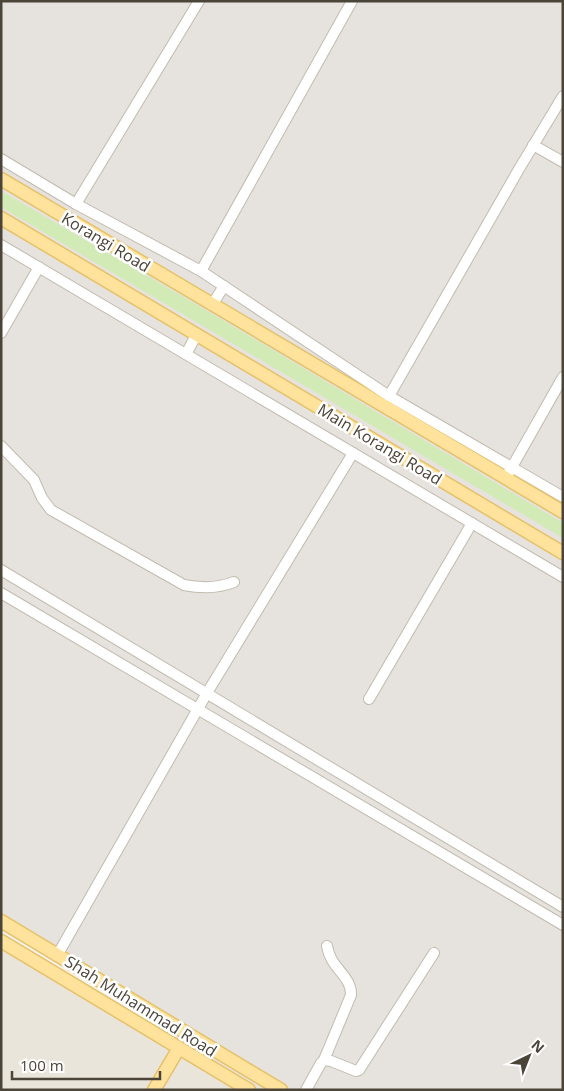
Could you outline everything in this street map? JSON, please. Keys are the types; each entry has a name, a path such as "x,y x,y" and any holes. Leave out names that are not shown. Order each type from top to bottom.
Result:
{"main road":[{"name":"Korangi Road","path":"1,179 212,305"},
{"name":"Main Korangi Road","path":"1,218 563,553"},
{"name":"Main Korangi Road","path":"212,305 508,473 563,512"},
{"name":"Shah Muhammad Road","path":"1,921 281,1090"},
{"name":"Shah Muhammad Road","path":"1,941 249,1090"},
{"path":"154,1090 181,1049"}],"street":[{"path":"76,204 199,1"},
{"path":"201,271 352,1"},
{"path":"389,396 563,96"},
{"path":"533,145 563,162"},
{"path":"1,159 76,204 201,271 508,473 563,497"},
{"path":"1,245 563,577"},
{"path":"1,333 39,267"},
{"path":"212,305 224,286"},
{"path":"186,354 198,334"},
{"path":"508,473 563,377"},
{"path":"1,446 34,480 46,504 52,510 184,585 224,586 234,582"},
{"path":"58,954 207,694 353,453"},
{"path":"369,699 472,524"},
{"path":"1,570 563,906"},
{"path":"1,593 563,925"},
{"path":"50,622 59,605"},
{"path":"306,1090 324,1060 351,995 348,982 331,961 327,946"},
{"path":"324,1060 356,1071 360,1070 434,953"},
{"path":"181,1049 183,1040 188,1037 194,1038"},
{"path":"214,1068 220,1068 222,1065 222,1055"}],"shaded area":[{"path":"1,1 563,1 563,1090 266,1090 1,925"},
{"path":"1,947 191,1043 270,1090 1,1090"}],"green space":[{"path":"1,191 204,309 563,523 563,538 1,207"}]}
